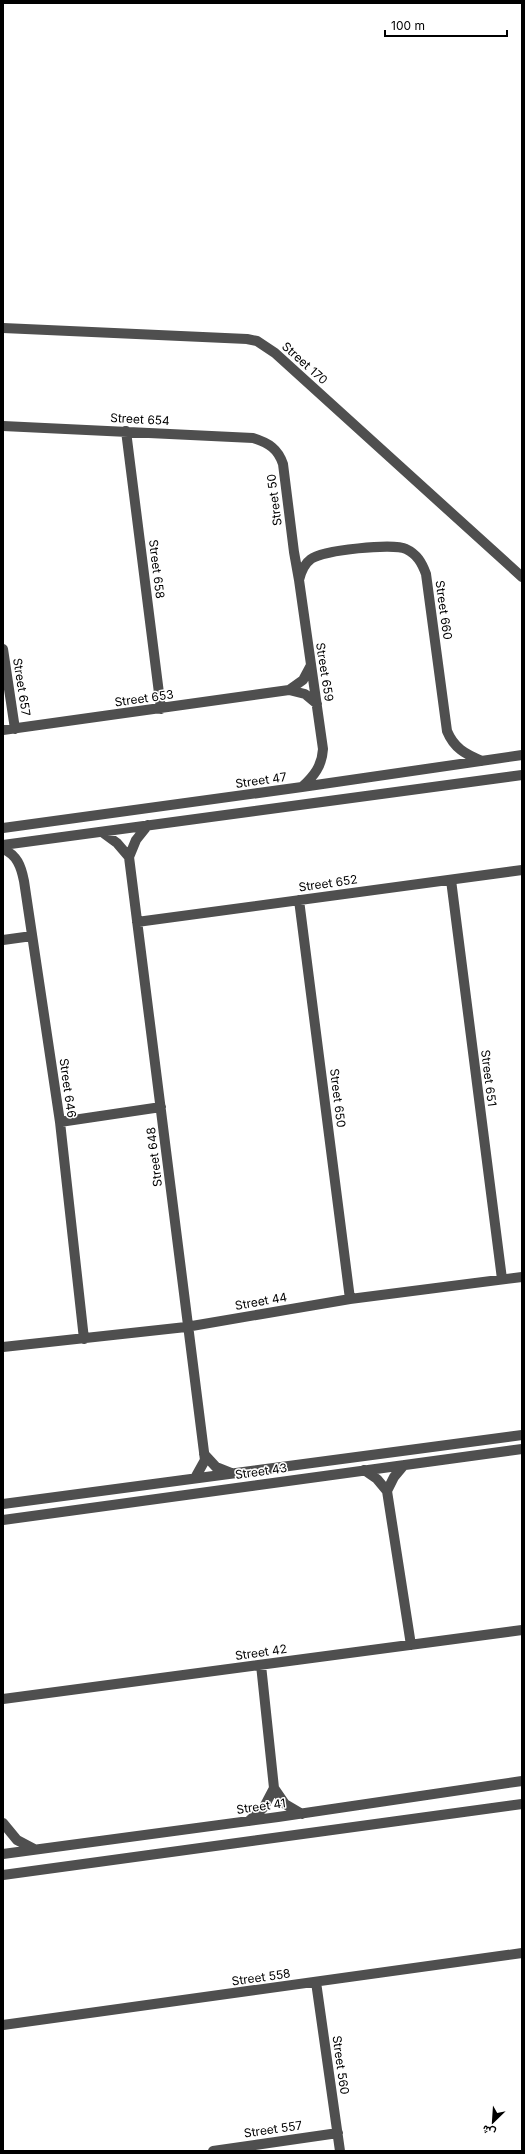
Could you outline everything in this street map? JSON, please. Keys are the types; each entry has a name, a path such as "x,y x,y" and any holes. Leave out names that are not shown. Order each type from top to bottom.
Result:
{"street":[{"name":"Street 170","path":"3,328 247,339 257,342 275,353 522,577"},
{"name":"Street 654","path":"3,426 253,438 266,442 280,455 283,464 294,552"},
{"name":"Street 658","path":"126,431 161,709"},
{"name":"Street 660","path":"312,558 328,553 392,545 405,548 416,555 423,565 426,574 447,731 451,740 461,751 482,761"},
{"path":"294,552 302,558 312,558"},
{"path":"294,552 299,580"},
{"path":"299,580 304,568 312,558"},
{"name":"Street 659","path":"299,580 323,749 322,760 312,778 302,787"},
{"name":"Street 657","path":"3,649 15,729"},
{"path":"289,690 302,680 311,665"},
{"name":"Street 653","path":"3,730 289,690 304,694 317,704"},
{"name":"Street 47","path":"3,828 522,755"},
{"path":"3,844 522,775"},
{"path":"102,832 117,843 129,857 136,840 148,825"},
{"name":"Street 646","path":"3,849 16,858 21,867 60,1122 84,1339"},
{"name":"Street 648","path":"129,857 161,1107 186,1327 204,1454 202,1466 195,1478"},
{"name":"Street 652","path":"137,922 522,870"},
{"name":"Street 651","path":"451,880 502,1279"},
{"name":"Street 650","path":"299,900 350,1299"},
{"path":"3,940 32,936"},
{"path":"60,1122 161,1107"},
{"name":"Street 44","path":"3,1348 186,1327 350,1299 522,1277"},
{"name":"Street 43","path":"3,1504 522,1435"},
{"name":"Street 43","path":"3,1520 522,1449"},
{"path":"204,1454 216,1467 232,1474"},
{"path":"387,1491 394,1477 404,1465"},
{"path":"364,1470 377,1479 387,1491 410,1645"},
{"name":"Street 42","path":"3,1699 522,1630"},
{"path":"261,1665 274,1788 285,1804 302,1814"},
{"name":"Street 41","path":"3,1854 302,1814 522,1781"},
{"path":"248,1821 264,1807 274,1788"},
{"path":"3,1875 522,1804"},
{"path":"3,1823 17,1840 36,1850"},
{"name":"Street 558","path":"3,2025 522,1953"},
{"name":"Street 560","path":"316,1982 340,2151"},
{"name":"Street 557","path":"213,2151 338,2133"}]}
